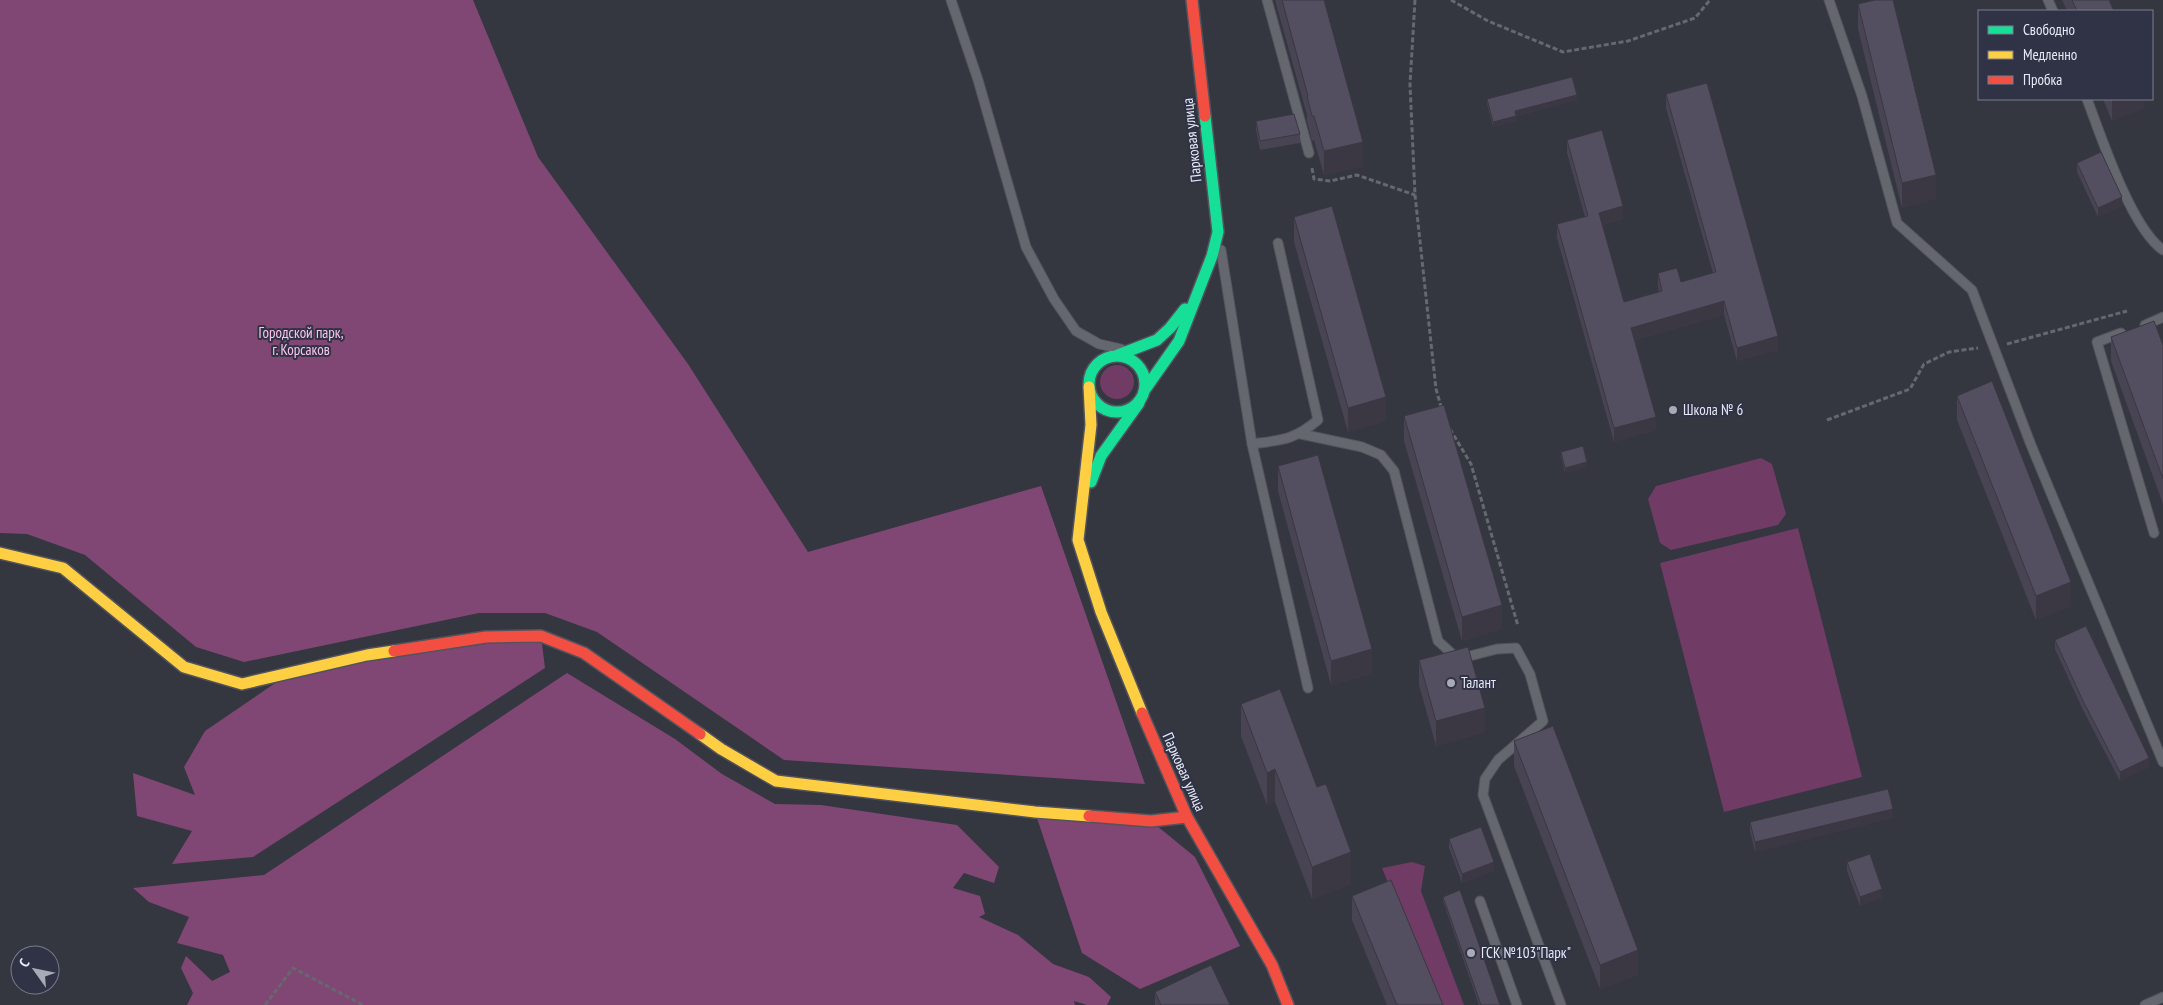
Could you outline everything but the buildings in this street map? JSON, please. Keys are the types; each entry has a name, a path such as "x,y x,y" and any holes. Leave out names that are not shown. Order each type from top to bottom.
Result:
{"street":[{"name":"Парковая улица","path":"1146,388 1179,341 1212,256 1218,232 1192,0"},
{"name":"Парковая улица","path":"1122,352 1152,343 1172,326 1187,305 1204,275"},
{"path":"1078,540 1093,474 1101,456 1139,403 1146,388 1143,371 1132,359 1122,352 1098,362 1091,373 1089,387 1093,400 1103,409 1115,413 1128,410 1139,403"},
{"name":"Парковая улица","path":"1089,387 1090,425 1078,540 1101,612 1187,817 1272,965 1288,1005"},
{"path":"0,553 63,568 184,667 242,684 367,655 486,637 541,636 584,653 721,749 776,781 1035,812 1151,821 1187,817"}],"lane":[{"path":"951,0 978,80 1026,247 1054,299 1076,331 1099,344 1122,352"},
{"path":"1266,0 1309,153"},
{"path":"1829,0 1862,96 1896,223 1972,290 2031,445 2163,762"},
{"path":"2087,100 2128,200 2144,228 2163,250"},
{"path":"1218,232 1252,444 1308,688"},
{"path":"1252,444 1278,441 1301,434 1318,420 1278,243"},
{"path":"2154,533 2097,342 2163,317"},
{"path":"1301,434 1362,447 1382,455 1394,472 1438,642 1458,659 1497,649 1516,648 1530,674 1543,721 1498,760 1485,779 1483,795 1561,1005"},
{"path":"1480,900 1517,1005"},
{"path":"2145,1005 2163,997"}],"path":[{"path":"1415,0 1410,84 1415,195 1436,389 1443,413"},
{"path":"1451,0 1488,21 1563,52 1628,41 1695,18 1710,0"},
{"path":"1309,153 1314,179 1330,181 1357,175 1415,195"},
{"path":"1827,420 1910,389 1924,364 1949,352 2007,344 2127,311"},
{"path":"1450,428 1471,464 1518,626"},
{"path":"265,1005 293,968 363,1005"}],"shaded area":[{"path":"1117,365 1129,370 1134,382 1129,394 1117,399 1105,394 1100,382 1105,370"},
{"path":"1761,458 1772,464 1786,514 1778,525 1671,550 1660,543 1648,499 1656,486"},
{"path":"1798,528 1862,777 1724,812 1660,563"},
{"path":"1412,862 1425,866 1421,891 1464,1005 1438,1005 1382,868"}],"green space":[{"name":"Городской парк, г. Корсаков","path":"0,0 473,0 538,157 688,364 808,552 1041,486 1145,784 784,760 597,632 545,613 479,613 244,662 196,647 85,555 27,534 0,533"},
{"path":"541,636 545,668 253,857 172,864 192,831 137,816 133,773 195,795 184,767 205,731 293,671"},
{"path":"567,673 675,739 722,774 775,804 821,805 957,825 999,867 994,883 964,873 953,888 980,896 985,914 979,917 1018,935 1053,964 1089,977 1111,997 1107,1005 1087,1005 1074,1001 1075,1005 187,1005 193,993 181,968 186,956 212,981 230,972 223,955 177,943 189,917 149,902 133,888 264,875"},
{"path":"1035,812 1151,821 1195,857 1240,946 1140,989 1082,953"}],"traffic: fast":[{"path":"1146,388 1179,341 1212,256 1218,232 1205,116"},
{"path":"1118,355 1157,340 1170,328 1185,309"},
{"path":"1112,356 1122,356 1137,364 1143,373 1145,384 1143,395 1137,404 1122,412 1112,412 1101,407 1094,400 1089,389 1089,379 1094,368 1101,361 1112,356"},
{"path":"1091,482 1101,456 1139,403"}],"traffic: slow":[{"path":"1089,387 1091,425 1078,540 1101,612 1142,713"},
{"path":"0,553 63,568 184,667 242,684 367,655 394,651"},
{"path":"700,734 721,749 776,781 1035,812 1089,816"}],"traffic: jam":[{"path":"1192,0 1205,116"},
{"path":"394,651 486,637 541,636 584,653 700,734"},
{"path":"1142,713 1187,817 1272,965 1288,1005"},
{"path":"1089,816 1151,821 1187,817"}],"place":[{"name":"Школа № 6","path":"1673,410"},
{"name":"Талант","path":"1451,683"},
{"name":"ГСК №103\"Парк\"","path":"1471,953"}]}
